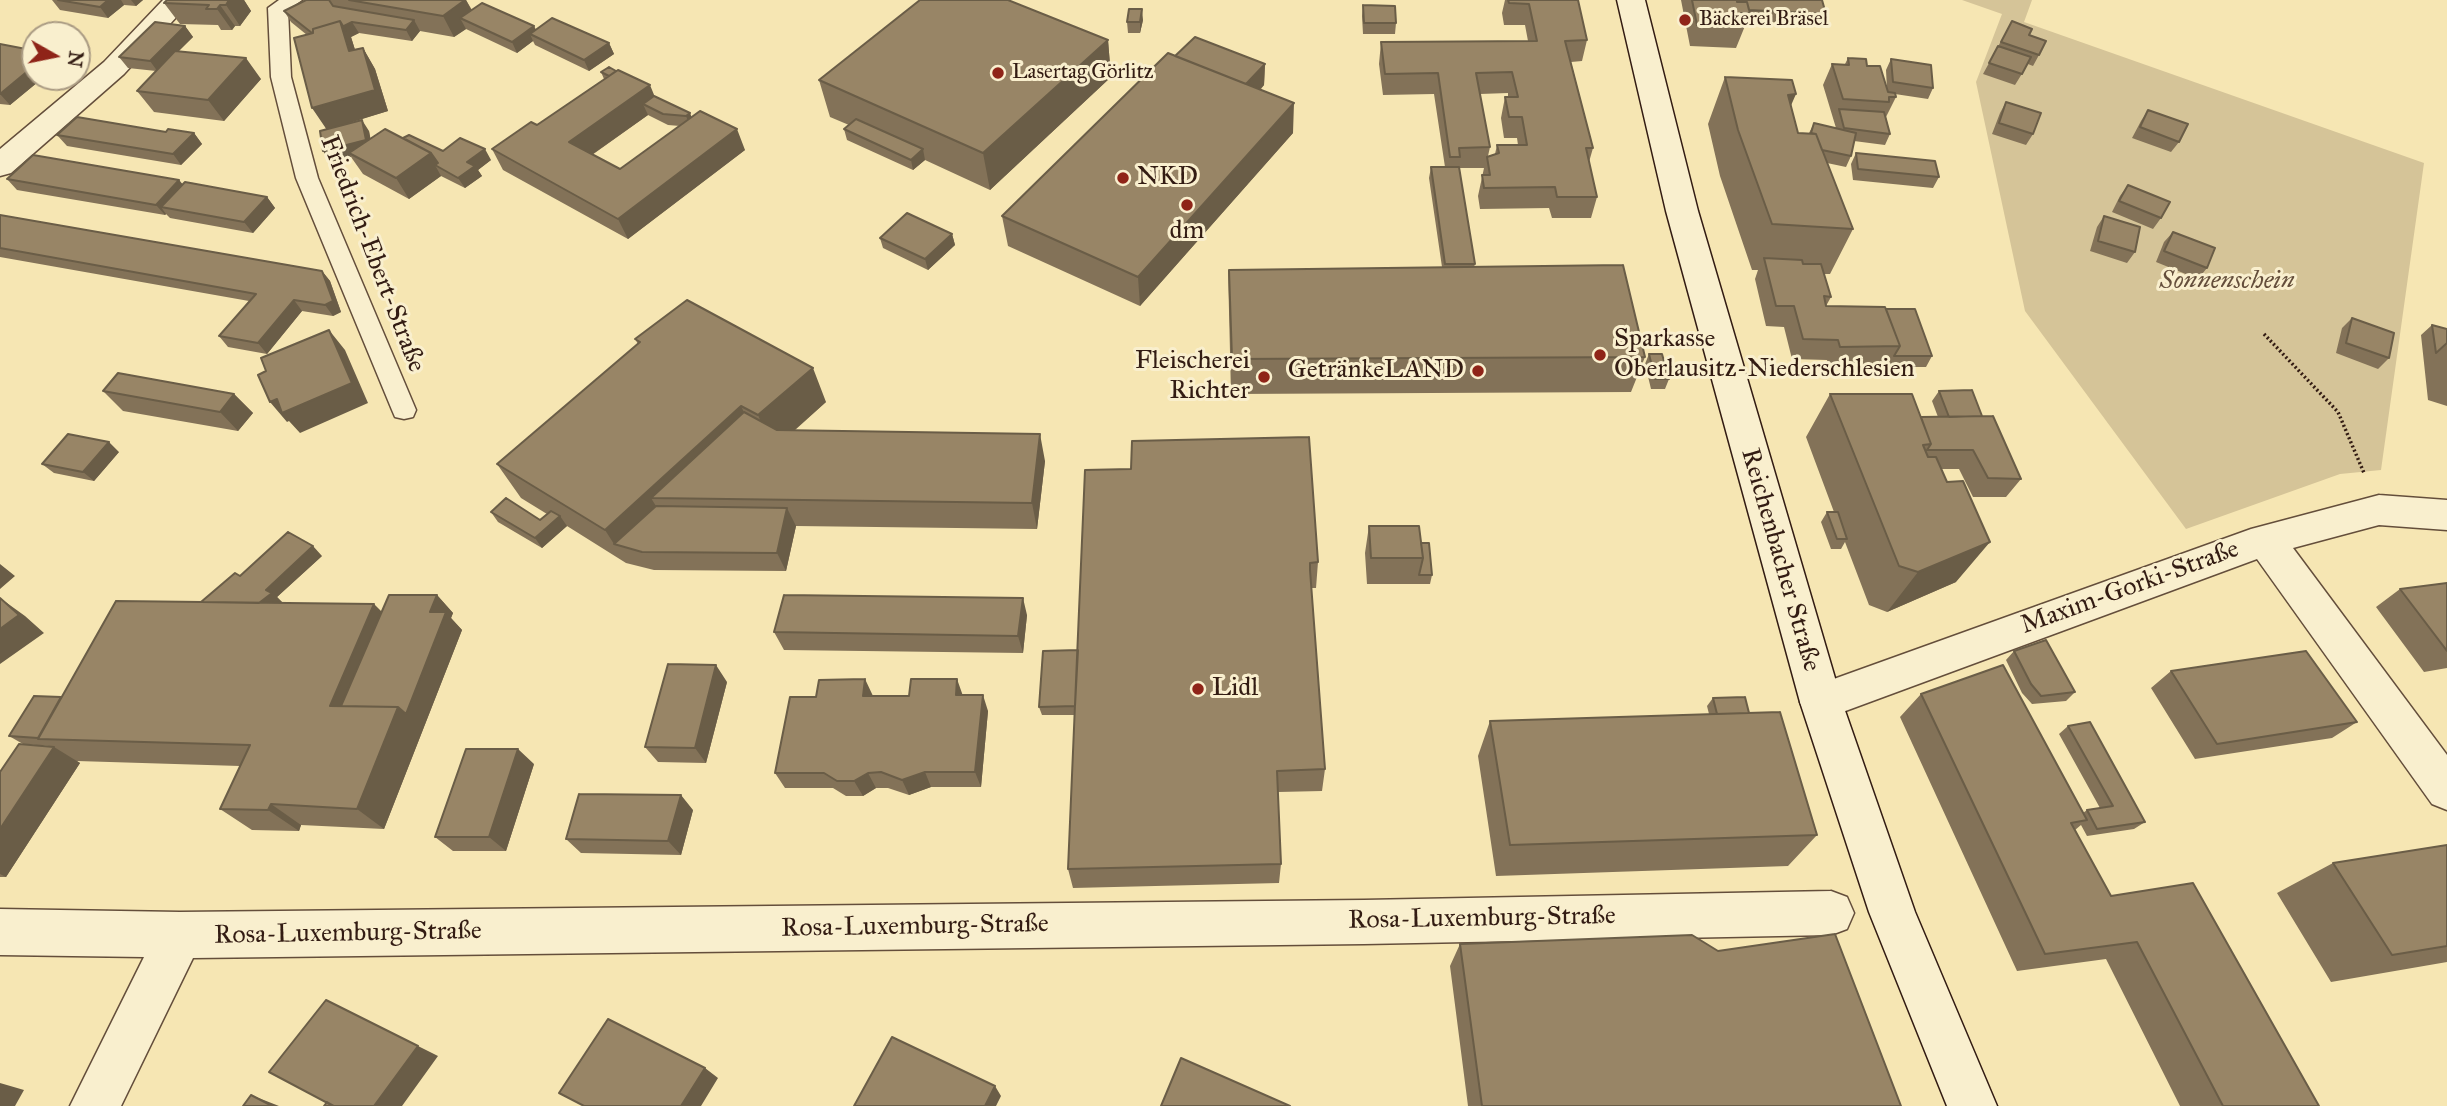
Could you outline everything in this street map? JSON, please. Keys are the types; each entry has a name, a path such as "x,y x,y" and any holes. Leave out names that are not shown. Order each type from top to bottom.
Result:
{"street":[{"path":"0,166 114,68 178,0"},
{"name":"Reichenbacher Straße","path":"1631,0 1686,224 1821,702 1892,912 1972,1106"},
{"name":"Maxim-Gorki-Straße","path":"1821,702 2265,540 2379,510 2447,515"},
{"path":"2265,540 2447,790"},
{"name":"Rosa-Luxemburg-Straße","path":"0,932 180,935 1364,922 1831,913"},
{"path":"94,1106 180,935"}],"lane":[{"name":"Friedrich-Ebert-Straße","path":"293,0 278,8 281,76 307,178 404,410"}],"path":[{"path":"2264,334 2338,412 2379,510"}],"green space":[{"name":"Sonnenschein","path":"1962,0 2032,0 2024,22 2424,163 2381,470 2340,474 2186,529 2025,311 1976,82 2002,14"}],"building":[{"path":"58,0 108,0 100,7"},
{"path":"167,0 229,0 226,5 220,5 217,9 206,9 209,5 164,3"},
{"path":"306,0 329,0 333,6 414,20 406,30 352,22 344,26 346,31 340,21 313,29 312,33 284,11"},
{"path":"349,0 465,0 443,16"},
{"path":"920,0 1008,0 1108,40 983,153 819,80"},
{"path":"1508,0 1578,0 1587,40 1565,41 1593,148 1586,148 1597,197 1557,197 1555,187 1484,188 1482,175 1490,175 1487,157 1499,153 1497,145 1527,145 1522,117 1509,117 1505,97 1518,97 1512,72 1476,73 1490,147 1459,148 1460,157 1450,157 1438,73 1385,74 1381,42 1537,41 1529,4 1509,3"},
{"path":"1692,0 1747,2 1750,13 1741,13 1744,27 1697,25"},
{"path":"1737,0 1822,0 1826,14 1749,10 1747,2"},
{"path":"482,3 534,26 512,42 460,18"},
{"path":"1363,5 1395,6 1396,23 1364,23"},
{"path":"1129,9 1142,9 1140,22 1127,22"},
{"path":"552,18 609,43 584,60 530,34"},
{"path":"340,21 349,51 363,48 375,90 312,108 294,38"},
{"path":"2012,21 2032,29 2029,35 2046,41 2039,55 2001,42"},
{"path":"155,22 185,26 150,61 119,57"},
{"path":"1195,37 1265,64 1246,84 1175,56"},
{"path":"0,44 21,48 21,77 0,94"},
{"path":"1998,46 2031,57 2022,74 1989,63"},
{"path":"175,51 246,58 208,100 137,91"},
{"path":"1168,53 1294,103 1138,277 1002,216"},
{"path":"1848,58 1866,59 1867,66 1880,66 1888,92 1895,93 1896,97 1889,97 1889,102 1843,99 1832,64 1849,65"},
{"path":"1891,59 1931,65 1933,88 1893,82"},
{"path":"609,67 616,71 609,76 601,72"},
{"path":"618,70 650,85 569,142 620,169 700,111 737,129 618,219 492,149 531,122 537,125"},
{"path":"1725,77 1792,80 1796,94 1788,95 1798,133 1816,134 1853,229 1772,224 1738,130"},
{"path":"654,96 690,113 686,116 663,114 643,104"},
{"path":"2006,102 2041,113 2033,134 1999,123"},
{"path":"1839,109 1884,112 1890,134 1844,128"},
{"path":"2148,110 2188,124 2179,142 2140,127"},
{"path":"77,117 166,132 168,129 194,133 173,154 57,135"},
{"path":"856,119 923,149 911,160 844,129"},
{"path":"362,120 366,140 323,151 320,131"},
{"path":"1814,123 1856,133 1851,156 1822,150 1816,134 1811,133"},
{"path":"385,129 431,153 396,178 349,153"},
{"path":"409,135 443,151 460,138 485,149 467,162 475,166 458,178 435,165 438,163 431,153 403,138"},
{"path":"1856,153 1935,161 1939,177 1858,169"},
{"path":"33,155 179,180 156,205 7,179"},
{"path":"1431,167 1459,167 1475,264 1445,264"},
{"path":"185,182 267,197 244,222 161,207"},
{"path":"2128,185 2170,202 2161,218 2119,201"},
{"path":"907,213 952,234 925,259 880,238"},
{"path":"0,215 322,271 333,301 325,305 294,300 258,343 219,336 256,294 0,248"},
{"path":"2104,216 2140,227 2135,252 2098,241"},
{"path":"2173,232 2215,248 2207,268 2164,251"},
{"path":"1764,258 1821,264 1831,297 1824,296 1826,306 1885,307 1900,346 1840,347 1838,340 1803,339 1794,306 1776,306"},
{"path":"1623,265 1645,357 1232,359 1229,270"},
{"path":"687,300 813,368 758,415 741,406 605,530 497,464 640,342 635,339"},
{"path":"1886,309 1915,309 1932,356 1894,356 1900,346"},
{"path":"2352,318 2394,333 2389,358 2346,343"},
{"path":"2432,325 2447,329 2447,343 2436,353"},
{"path":"329,330 352,383 282,413 277,399 270,402 258,375 266,371 261,358"},
{"path":"1649,354 1662,354 1669,379 1655,379"},
{"path":"118,373 234,394 220,412 103,391"},
{"path":"1972,390 1982,416 1949,417 1939,391"},
{"path":"1830,394 1912,394 1931,444 1923,445 1928,457 1936,457 1947,482 1963,481 1990,542 1918,572 1899,566"},
{"path":"744,412 777,430 1040,434 1032,503 651,498"},
{"path":"1993,416 2021,479 1988,478 1973,450 1927,450 1931,444 1921,417"},
{"path":"68,434 109,442 83,472 42,464"},
{"name":"Lidl","path":"1309,437 1318,562 1310,563 1310,570 1325,769 1277,771 1281,864 1068,869 1085,470 1131,469 1132,441"},
{"path":"506,498 540,520 551,511 560,516 535,538 491,512"},
{"path":"656,506 787,508 777,553 642,552 614,544"},
{"path":"1827,512 1838,512 1847,539 1837,539"},
{"path":"1369,526 1419,526 1423,558 1371,558"},
{"path":"288,532 313,546 266,590 272,593 259,603 201,602 235,573 240,576"},
{"path":"1421,543 1429,543 1432,575 1419,575 1423,558"},
{"path":"2447,583 2447,651 2400,589"},
{"path":"389,595 437,595 430,612 446,612 406,714 398,707 341,706"},
{"path":"784,595 1023,598 1018,636 774,632"},
{"path":"0,598 19,615 0,629"},
{"path":"116,601 374,604 330,706 398,707 357,809 271,804 268,810 220,809 250,745 38,739"},
{"path":"2046,640 2075,692 2041,696 2031,684 2014,651"},
{"path":"1078,650 1075,706 1039,707 1043,651"},
{"path":"2306,651 2357,722 2217,744 2171,671"},
{"path":"668,664 716,665 695,748 645,747"},
{"path":"2003,665 2087,820 2071,823 2111,896 2193,883 2319,1106 2223,1106 2137,942 2045,954 1921,694"},
{"path":"865,679 863,696 909,696 911,679 957,679 956,695 983,695 975,772 925,772 902,780 881,772 868,773 854,781 837,781 824,773 775,773 790,697 816,697 819,680"},
{"path":"34,696 61,697 38,738 9,736"},
{"path":"1745,697 1749,713 1717,714 1713,698"},
{"path":"1780,712 1817,835 1510,845 1490,721"},
{"path":"2090,722 2145,822 2097,829 2087,810 2113,806 2068,726"},
{"path":"19,744 54,747 0,829 0,772"},
{"path":"466,749 518,749 489,837 435,837"},
{"path":"579,794 681,795 668,841 566,839"},
{"path":"2447,845 2447,946 2392,955 2333,863"},
{"path":"1835,934 1901,1106 1482,1106 1460,944 1692,935 1718,951"},
{"path":"326,1000 418,1046 374,1106 333,1106 269,1072"},
{"path":"608,1019 705,1068 681,1106 584,1106 559,1093"},
{"path":"892,1037 995,1086 985,1106 854,1106"},
{"path":"1181,1058 1290,1106 1161,1106"},
{"path":"251,1095 272,1106 243,1106"}],"place":[{"name":"Bäckerei Bräsel","path":"1685,20"},
{"name":"Lasertag Görlitz","path":"998,73"},
{"name":"NKD","path":"1123,178"},
{"name":"dm","path":"1187,205"},
{"name":"Sparkasse Oberlausitz-Niederschlesien","path":"1600,355"},
{"name":"GetränkeLAND","path":"1478,371"},
{"name":"Fleischerei Richter","path":"1264,377"},
{"name":"Lidl","path":"1198,689"}]}
